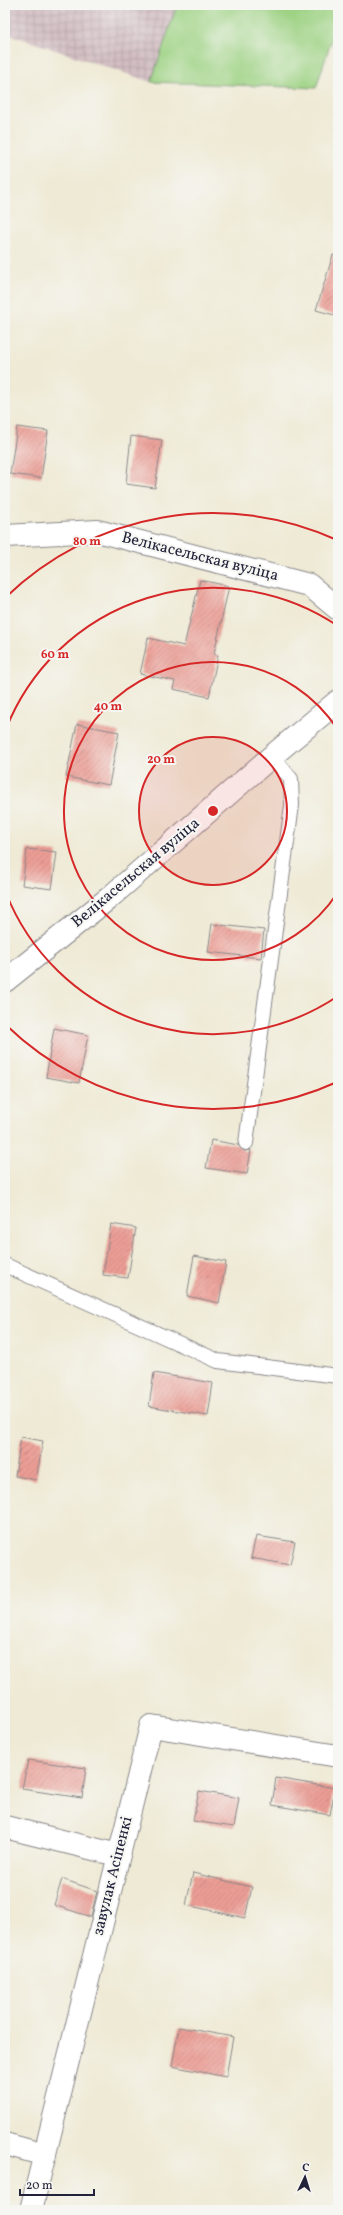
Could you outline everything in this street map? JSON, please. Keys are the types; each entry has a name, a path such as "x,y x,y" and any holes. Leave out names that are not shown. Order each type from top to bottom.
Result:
{"street":[{"name":"Велікасельская вуліца","path":"5,536 97,531 309,585 338,609"},
{"name":"Велікасельская вуліца","path":"5,981 109,898 272,756 338,702"},
{"name":"завулак Асіпенкі","path":"31,2210 151,1726 338,1756"},
{"path":"5,1827 118,1855"},
{"path":"5,2144 45,2155"}],"lane":[{"path":"246,1143 292,804 291,779 272,756"},
{"path":"5,1265 218,1361 338,1376"}],"shaded area":[{"path":"5,5 177,5 151,82 5,33"}],"green space":[{"path":"177,5 338,5 338,20 316,88 151,82"}],"building":[{"path":"333,255 338,256 338,316 316,310"},
{"path":"17,427 48,431 41,478 10,474"},
{"path":"131,436 162,440 155,488 126,484"},
{"path":"200,580 229,586 214,654 218,655 209,697 173,689 175,681 140,674 148,638 184,646"},
{"path":"77,724 119,732 109,785 66,777"},
{"path":"27,849 57,852 52,889 22,885"},
{"path":"212,924 264,930 261,958 208,952"},
{"path":"54,1028 88,1035 79,1083 46,1077"},
{"path":"211,1140 238,1145 244,1151 251,1150 247,1174 206,1168"},
{"path":"111,1224 136,1228 128,1278 103,1275"},
{"path":"194,1256 226,1262 219,1303 187,1296"},
{"path":"154,1373 213,1383 208,1416 149,1406"},
{"path":"21,1437 43,1441 36,1480 15,1476"},
{"path":"256,1536 295,1542 290,1565 251,1558"},
{"path":"28,1760 86,1768 82,1798 22,1789"},
{"path":"276,1778 335,1788 330,1815 272,1805"},
{"path":"199,1791 239,1798 234,1827 193,1821"},
{"path":"193,1873 252,1887 245,1918 186,1905"},
{"path":"62,1879 97,1891 91,1917 54,1905"},
{"path":"179,2027 233,2037 226,2077 172,2066"}]}
